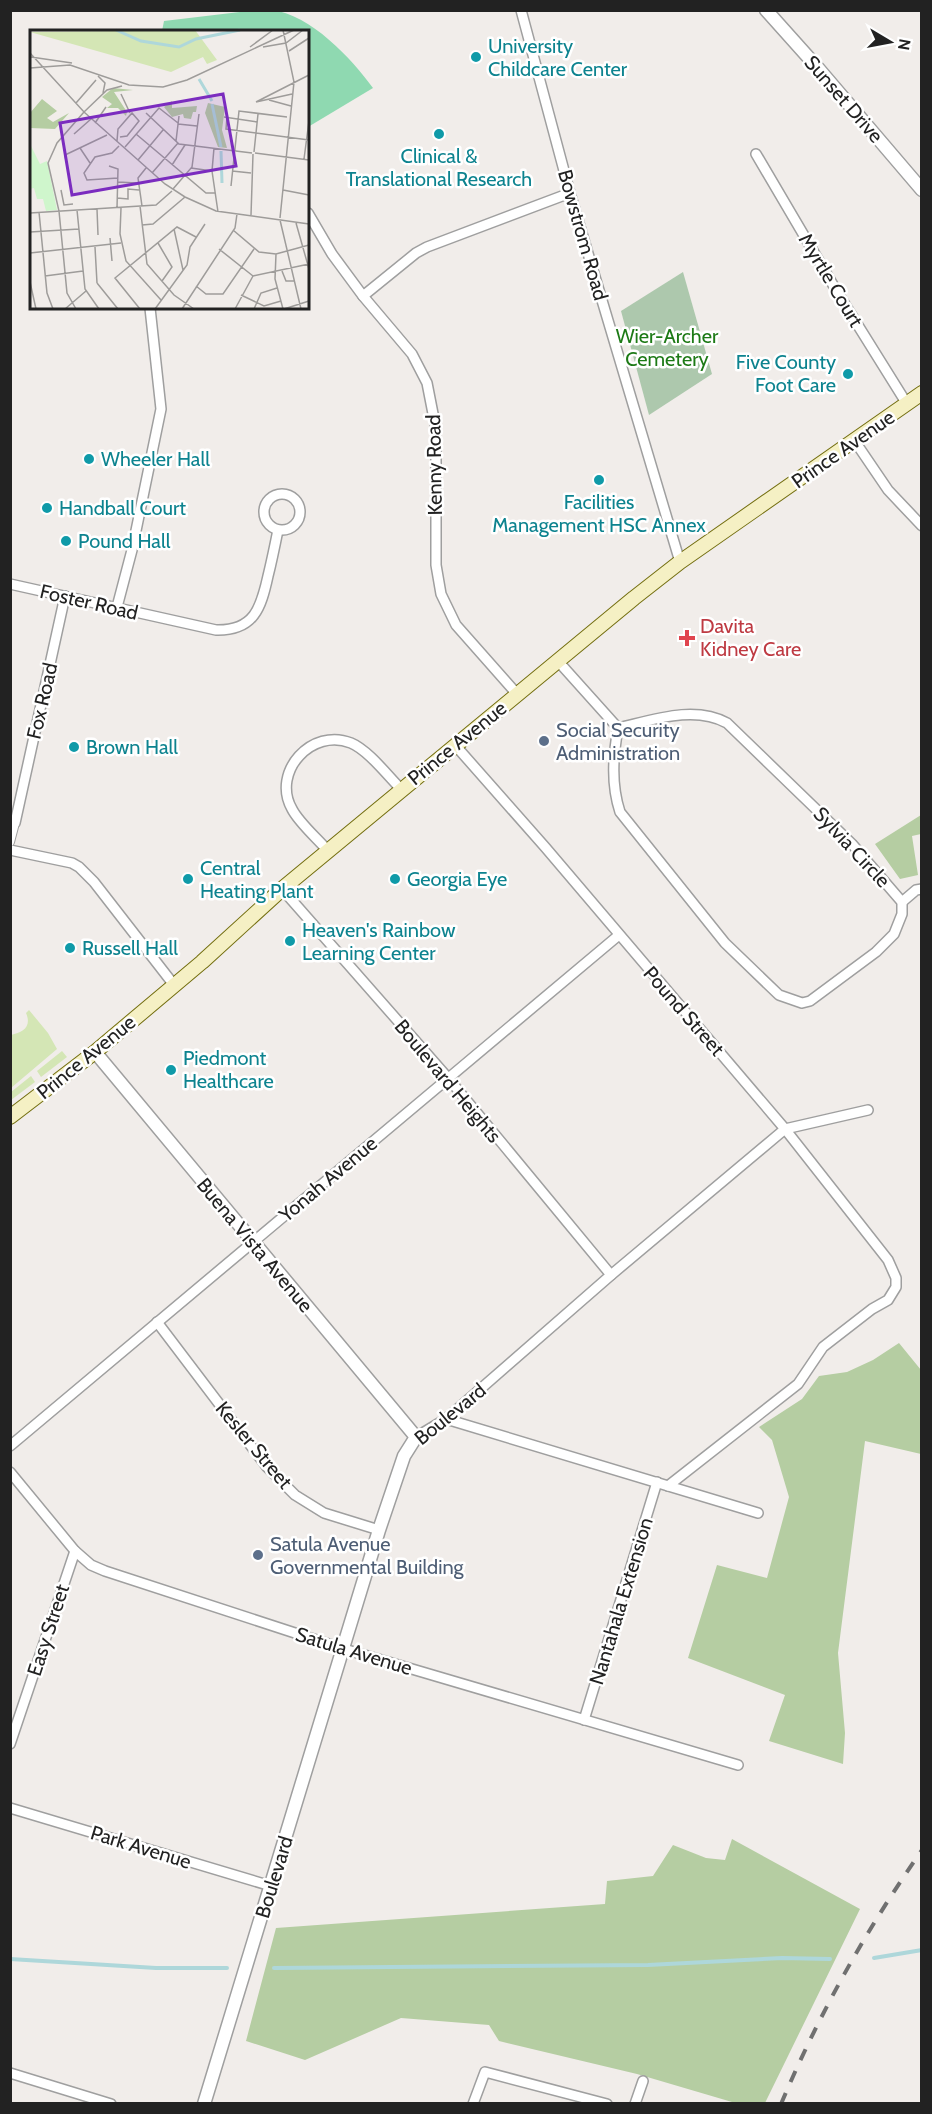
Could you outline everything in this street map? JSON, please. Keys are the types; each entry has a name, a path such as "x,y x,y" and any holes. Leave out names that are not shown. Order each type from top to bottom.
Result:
{"main road":[{"name":"Prince Avenue","path":"10,1117 95,1052 328,850 557,660 680,562 921,393"}],"street":[{"name":"Bowstrom Road","path":"521,10 570,193 680,562"},
{"name":"Sunset Drive","path":"766,10 921,190"},
{"name":"Myrtle Court","path":"756,154 839,296 908,404"},
{"path":"363,296 416,253 427,247 570,193"},
{"name":"Kenny Road","path":"309,215 332,254 363,296 412,354 427,383 436,429 436,565 441,594 456,625 517,694"},
{"path":"117,607 132,550 161,409 150,309"},
{"path":"854,440 888,490 921,526"},
{"path":"286,494 296,499 300,515 290,528 278,530 265,519 264,508 266,502 274,495 286,494"},
{"name":"Foster Road","path":"10,584 167,620 216,630 227,630 244,625 257,612 261,604 278,530"},
{"name":"Fox Road","path":"10,842 65,596"},
{"path":"557,660 618,728"},
{"name":"Sylvia Circle","path":"689,714 715,717 727,723 852,844 902,902 902,914 894,934 876,952 810,1001 802,1003 779,995 725,943 620,812 614,790 613,775 618,728 689,714"},
{"path":"328,850 292,810 287,797 286,786 289,771 303,750 327,740 351,743 368,755 401,789"},
{"name":"Pound Street","path":"455,745 785,1129 888,1260 896,1278 896,1287 888,1300 872,1309 823,1347 798,1384 668,1486"},
{"path":"10,850 64,861 79,867 94,882 174,985"},
{"name":"Boulevard Heights","path":"282,889 448,1078 611,1275"},
{"path":"902,902 916,890 921,889"},
{"name":"Yonah Avenue","path":"10,1446 619,935"},
{"name":"Buena Vista Avenue","path":"95,1052 416,1437"},
{"name":"Boulevard","path":"204,2103 379,1530 404,1456 416,1437 446,1419 611,1275 785,1129 868,1110"},
{"name":"Kesler Street","path":"157,1322 267,1467 295,1495 324,1513 379,1530"},
{"path":"446,1419 758,1513"},
{"name":"Satula Avenue","path":"10,1472 75,1551 91,1565 344,1649 738,1765"},
{"name":"Nantahala Extension","path":"584,1720 657,1482"},
{"name":"Easy Street","path":"10,1744 75,1551"},
{"name":"Park Avenue","path":"10,1808 271,1886"},
{"path":"473,2103 485,2072 607,2103"},
{"path":"10,2073 111,2103"},
{"path":"635,2103 643,2081"}],"green space":[{"path":"272,10 287,14 315,29 342,51 373,88 309,126 309,30 162,30 164,21 248,11"},
{"name":"Wier-Archer Cemetery","path":"683,272 712,374 649,415 621,311"},
{"path":"921,815 921,834 912,836 918,875 900,879 875,844"},
{"path":"29,1010 48,1033 57,1049 11,1088 11,1035 25,1028 28,1022 26,1013"},
{"path":"62,1051 67,1057 41,1077 37,1071"},
{"path":"31,1076 35,1082 11,1100 11,1092"},
{"path":"899,1343 921,1370 921,1454 865,1441 838,1653 845,1733 843,1764 769,1741 785,1695 688,1658 717,1565 767,1578 789,1497 772,1440 759,1427 802,1399 819,1376 847,1372 873,1360"},
{"path":"732,1839 860,1909 765,2103 732,2102 637,2074 499,2041 489,2025 401,2018 305,2060 246,2041 276,1928 605,1904 607,1881 653,1876 673,1845 706,1858 725,1860"}],"waterway":[{"path":"874,1958 922,1950"},
{"path":"274,1968 648,1965 782,1958 830,1959"},
{"path":"10,1959 156,1968 227,1968"}],"railway":[{"path":"781,2104 811,2038 845,1973 901,1880 922,1850"}],"place":[{"name":"University Childcare Center","path":"476,57"},
{"name":"Clinical & Translational Research","path":"439,134"},
{"name":"Five County Foot Care","path":"848,374"},
{"name":"Wheeler Hall","path":"89,459"},
{"name":"Facilities Management HSC Annex","path":"599,480"},
{"name":"Handball Court","path":"47,508"},
{"name":"Pound Hall","path":"66,541"},
{"name":"Davita Kidney Care","path":"687,638"},
{"name":"Social Security Administration","path":"544,741"},
{"name":"Brown Hall","path":"74,747"},
{"name":"Central Heating Plant","path":"188,879"},
{"name":"Georgia Eye","path":"395,879"},
{"name":"Heaven's Rainbow Learning Center","path":"290,941"},
{"name":"Russell Hall","path":"70,948"},
{"name":"Piedmont Healthcare","path":"171,1070"},
{"name":"Satula Avenue Governmental Building","path":"258,1555"}]}
